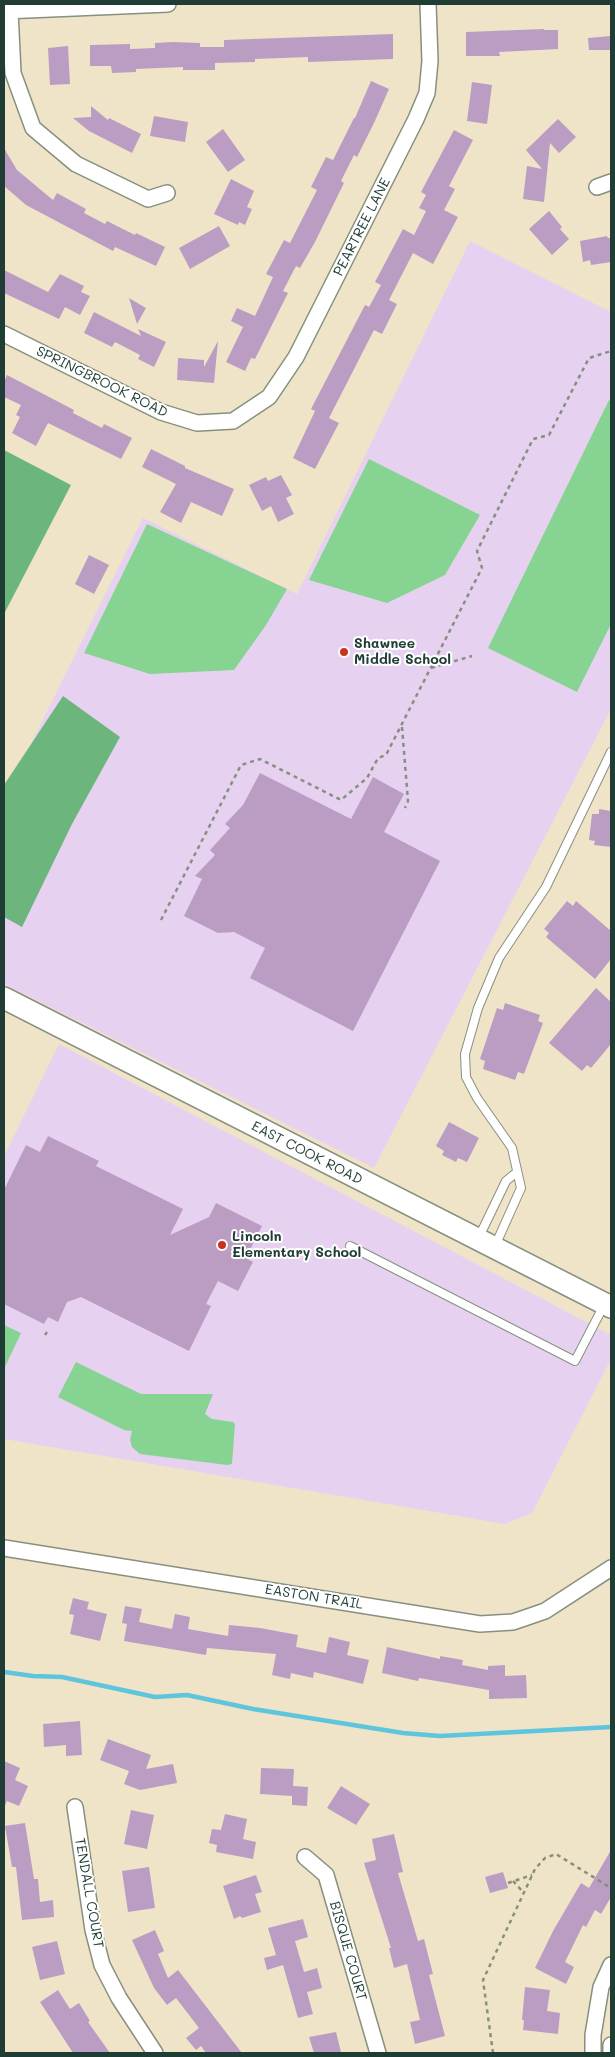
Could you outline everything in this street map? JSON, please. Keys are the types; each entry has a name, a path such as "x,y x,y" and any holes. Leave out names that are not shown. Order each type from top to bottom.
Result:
{"main road":[{"name":"EAST COOK ROAD","path":"4,998 608,1305"}],"street":[{"path":"167,193 148,199 76,164 33,128 13,73 7,11 168,4"},
{"name":"PEARTREE LANE","path":"233,421 269,397 296,357 416,120 427,93 430,62 428,4"},
{"path":"597,187 611,182"},
{"name":"SPRINGBROOK ROAD","path":"4,334 161,412 198,423 233,421"},
{"name":"EASTON TRAIL","path":"4,1548 480,1624 513,1622 545,1611 611,1568"},
{"name":"TENDALL COURT","path":"75,1807 93,1930 102,1965 119,1998 155,2053"},
{"name":"BISQUE COURT","path":"305,1857 326,1875 378,2053"},
{"path":"593,2053 593,2035 601,1987 611,1965"},
{"path":"611,2045 611,2053"}],"lane":[{"path":"486,1243 521,1188 512,1148 477,1098 466,1076 465,1054 478,1008 499,958 546,887 611,752"},
{"path":"486,1243 506,1182 517,1172"},
{"path":"350,1246 575,1360 608,1305"}],"path":[{"path":"161,920 241,765 260,759 342,800 367,778 378,758 386,755 482,568 476,551 533,439 549,435 589,358 611,351"},
{"path":"431,668 472,656"},
{"path":"402,726 408,801 405,808"},
{"path":"493,2053 483,1980 532,1875 545,1858 556,1854 611,1888"},
{"path":"508,1883 532,1875"},
{"path":"513,1881 524,1893"}],"shaded area":[{"name":"Shawnee Middle School","path":"470,241 611,312 611,709 374,1168 4,984 4,798 143,518 297,594"},
{"name":"Lincoln Elementary School","path":"59,1044 611,1335 611,1359 532,1513 505,1524 4,1439 4,1156"}],"green space":[{"path":"609,400 611,402 611,624 577,692 488,648"},
{"path":"4,450 71,485 4,614"},
{"path":"369,459 480,515 445,575 387,603 309,580"},
{"path":"147,524 287,589 266,625 234,670 150,674 84,653"},
{"path":"63,696 120,737 72,824 22,927 4,917 4,785"},
{"path":"4,1325 21,1333 4,1369"},
{"path":"76,1362 141,1394 213,1394 205,1414 212,1419 233,1422 235,1424 232,1464 227,1465 140,1454 132,1447 130,1440 132,1431 124,1430 58,1397"}],"building":[{"path":"558,30 558,49 499,52 500,56 466,56 466,32"},
{"path":"393,34 393,59 308,62 308,57 255,59 255,62 215,63 215,70 183,70 183,67 136,69 136,72 112,73 111,66 90,66 90,45 130,44 130,49 155,48 155,43 173,42 200,43 200,47 224,47 224,40"},
{"path":"611,36 611,50 589,50 588,38"},
{"path":"68,46 70,84 50,85 48,48"},
{"path":"371,81 389,89 357,157 354,155 341,181 344,183 315,242 300,268 296,266 283,291 288,293 255,359 251,358 245,371 226,362 243,327 231,321 237,308 255,316 273,277 266,274 284,240 290,243 317,190 311,187 326,157 333,160 355,118"},
{"path":"472,82 492,85 487,124 467,121"},
{"path":"91,106 108,120 109,118 141,134 132,153 89,131 73,118 91,117"},
{"path":"154,116 188,122 185,142 150,136"},
{"path":"558,119 576,137 559,153 550,143 544,202 523,199 527,166 542,169 526,150"},
{"path":"223,129 245,160 228,172 206,142"},
{"path":"454,130 473,140 449,186 455,189 444,210 458,217 433,264 413,253 389,300 397,304 382,334 374,330 329,418 339,423 315,469 293,458 315,411 311,409 365,305 369,307 381,285 375,282 403,229 414,235 426,211 419,208 426,195 421,192"},
{"path":"4,148 17,170 53,200 57,193 86,209 84,213 105,224 107,221 165,247 156,266 115,247 113,251 26,205 4,186"},
{"path":"231,179 254,191 247,207 252,209 245,225 239,222 238,225 214,214"},
{"path":"549,211 562,227 560,229 569,239 552,255 529,229"},
{"path":"219,226 230,246 190,269 179,248"},
{"path":"607,236 611,238 611,262 591,265 590,260 583,262 580,241"},
{"path":"4,270 48,292 60,274 84,286 81,292 90,296 80,315 65,307 59,319 4,293"},
{"path":"129,298 146,308 137,324"},
{"path":"94,312 141,336 138,329 166,342 154,367 138,359 140,355 115,342 112,347 84,333"},
{"path":"218,341 214,383 177,380 178,358 204,360 204,367"},
{"path":"7,375 74,410 73,413 102,428 104,424 132,438 121,459 48,423 36,446 12,433 20,417 16,415 21,405 4,397 4,382"},
{"path":"151,449 185,466 185,468 234,489 222,516 191,502 181,523 160,512 176,484 142,467"},
{"path":"281,475 292,495 286,498 294,514 278,522 271,506 262,511 249,485 266,477 268,481"},
{"path":"89,555 109,565 94,594 75,584"},
{"path":"260,773 351,819 373,777 404,794 384,832 440,861 353,1031 250,978 265,948 234,932 218,933 184,916 202,879 195,876 215,855 210,850 230,828 225,824 243,805"},
{"path":"599,809 611,811 611,847 594,845 595,841 589,840 592,814 599,814"},
{"path":"567,901 573,906 576,901 611,931 611,959 595,979 546,937 549,933 544,929"},
{"path":"596,988 611,1002 611,1044 591,1068 587,1065 582,1071 549,1043"},
{"path":"505,1003 540,1015 538,1021 543,1023 524,1074 518,1072 515,1080 483,1069 485,1061 480,1059 497,1008 503,1010"},
{"path":"449,1122 479,1138 467,1162 458,1158 456,1162 442,1155 444,1151 436,1146"},
{"name":"Lincoln Elementary School","path":"48,1136 99,1161 96,1166 183,1209 170,1235 209,1217 216,1203 262,1226 246,1258 253,1262 238,1291 218,1281 206,1304 211,1306 189,1351 81,1297 67,1302 58,1322 48,1317 44,1324 4,1304 4,1190 26,1145 40,1152"},
{"path":"73,1598 89,1602 87,1609 107,1614 100,1641 70,1634 74,1615 69,1614"},
{"path":"125,1606 142,1609 139,1622 172,1629 175,1614 190,1617 188,1629 228,1636 229,1625 260,1628 298,1635 296,1647 326,1653 329,1637 350,1642 347,1655 369,1660 363,1684 314,1672 313,1678 291,1673 290,1679 272,1675 276,1654 207,1648 206,1655 124,1641 127,1624 122,1623"},
{"path":"387,1647 440,1659 440,1656 463,1660 462,1665 488,1670 488,1666 505,1665 505,1676 526,1675 527,1698 489,1699 489,1690 419,1678 418,1681 382,1673"},
{"path":"80,1721 82,1755 66,1756 66,1745 44,1747 43,1724"},
{"path":"108,1739 151,1755 146,1769 173,1764 177,1783 140,1790 124,1784 129,1771 100,1760"},
{"path":"4,1761 20,1768 15,1780 28,1786 19,1806 7,1801 4,1807"},
{"path":"261,1768 294,1769 293,1786 308,1787 307,1806 292,1805 292,1796 260,1794"},
{"path":"341,1786 370,1804 356,1825 327,1808"},
{"path":"131,1810 154,1815 147,1849 124,1844"},
{"path":"225,1814 247,1819 243,1839 256,1842 253,1859 216,1852 217,1845 209,1843 212,1829 221,1830"},
{"path":"25,1823 34,1879 38,1879 40,1902 53,1900 54,1917 22,1920 16,1867 12,1867 5,1826"},
{"path":"394,1834 403,1872 398,1873 418,1941 424,1939 433,1974 429,1975 445,2036 415,2044 410,2022 420,2020 407,1964 394,1968 389,1948 391,1948 364,1863 376,1860 372,1839"},
{"path":"611,1850 611,1897 601,1914 595,1910 586,1927 583,1925 565,1962 574,1967 566,1984 535,1968 553,1931 581,1883 589,1888"},
{"path":"149,1867 155,1908 128,1912 122,1871"},
{"path":"503,1872 508,1888 490,1893 485,1877"},
{"path":"256,1875 262,1892 255,1894 261,1912 234,1919 223,1886"},
{"path":"303,1919 308,1937 295,1941 304,1972 317,1968 322,1988 307,1992 313,2014 298,2018 283,1965 267,1970 264,1958 276,1955 268,1928"},
{"path":"155,1930 164,1951 158,1954 168,1978 178,1970 242,2053 206,2053 201,2046 196,2050 186,2038 199,2028 176,1998 167,2005 154,1988 132,1940"},
{"path":"57,1941 65,1974 40,1980 32,1947"},
{"path":"525,1987 550,1990 547,2011 560,2013 558,2034 523,2030"},
{"path":"58,1990 70,2009 79,2003 90,2021 88,2022 110,2053 73,2053 40,2002"},
{"path":"336,2032 341,2052 314,2053 309,2037"}],"waterway":[{"path":"4,1672 62,1677 155,1697 187,1695 253,1709 403,1733 440,1736 611,1727"}],"place":[{"name":"Shawnee Middle School","path":"344,652"},
{"name":"Lincoln Elementary School","path":"222,1245"}]}
